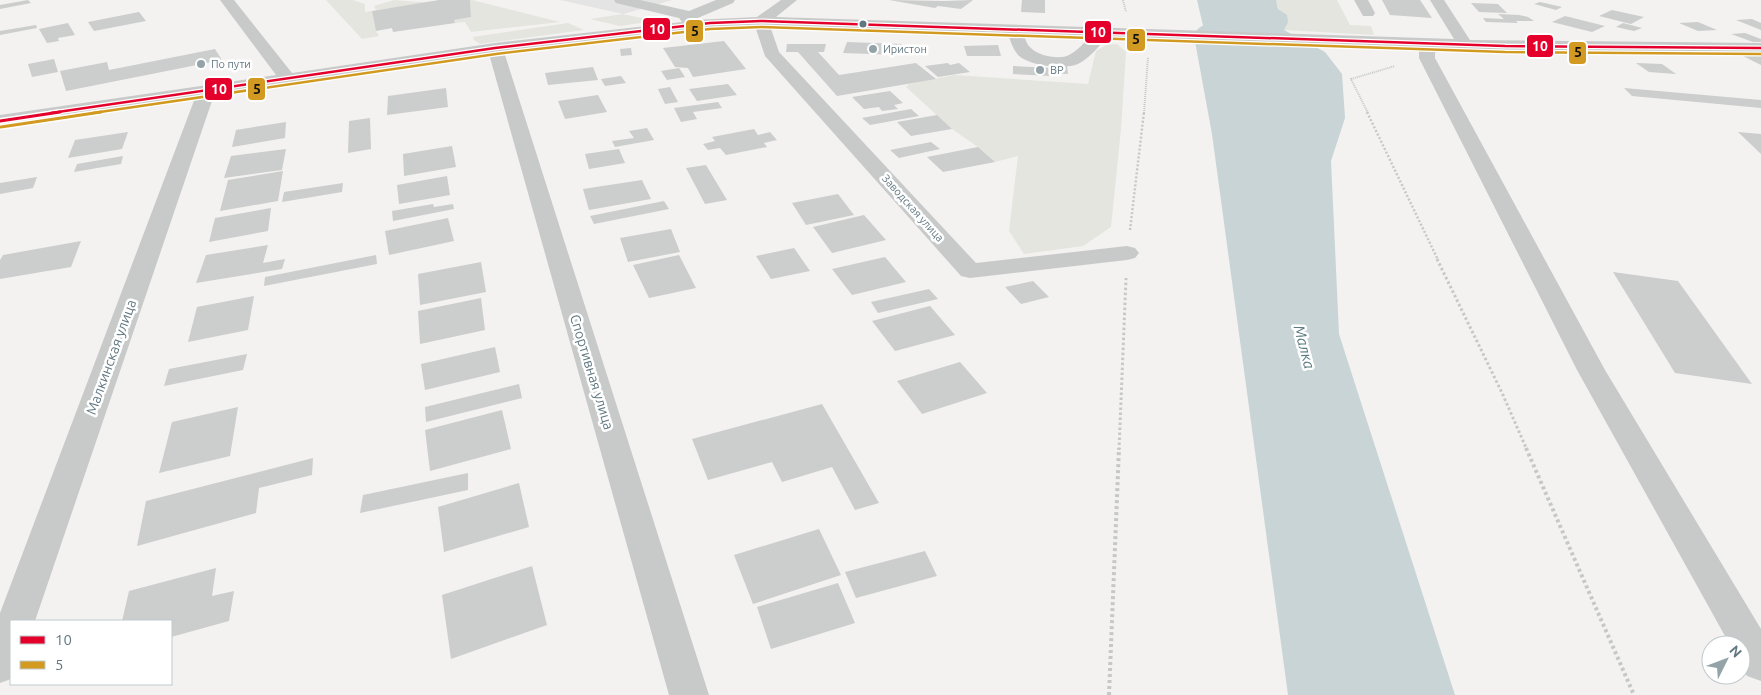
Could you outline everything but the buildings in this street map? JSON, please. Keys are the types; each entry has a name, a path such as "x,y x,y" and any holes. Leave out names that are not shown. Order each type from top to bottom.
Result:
{"street":[{"path":"227,0 288,79"},
{"path":"621,0 691,16"},
{"path":"662,27 728,0"},
{"path":"761,22 790,0"},
{"path":"1437,0 1465,44"},
{"path":"0,121 495,48 662,27 710,23 761,22 1014,28 1377,40 1433,50 1465,44 1675,49 1761,48"},
{"name":"Заводская улица","path":"761,22 771,53 970,271 1128,252"},
{"path":"1014,28 1025,53 1034,58 1047,61 1070,62 1078,57 1103,32"},
{"name":"Спортивная улица","path":"495,48 689,695"},
{"path":"1433,50 1591,370 1761,664"},
{"name":"Малкинская улица","path":"16,620 206,92"},
{"path":"0,666 10,638"}],"path":[{"path":"1109,695 1128,252 1144,120 1150,33 1128,21 1123,0"},
{"path":"1433,50 1350,79 1504,395 1634,695"}],"shaded area":[{"path":"326,0 353,0 365,4 365,12 372,11 376,31 379,36 362,39"},
{"path":"394,0 431,3 376,10 374,6"},
{"path":"470,0 560,22 471,32 465,22 455,23 454,20 471,17"},
{"path":"560,0 672,0 623,14"},
{"path":"1276,0 1337,0 1350,25 1371,26 1374,35 1284,30"},
{"path":"623,14 654,21 620,26 590,19"},
{"path":"568,23 584,30 480,44 473,37"},
{"path":"1117,44 1126,52 1121,129 1111,227 1083,246 1024,254 1009,231 1018,156 995,162 978,147 952,129 906,87 909,84 954,75 1088,84 1096,51 1106,45"}],"water":[{"path":"1213,0 1276,0 1278,9 1287,15 1288,22 1284,30 1325,52 1342,74 1345,118 1331,161 1339,334 1455,695 1288,695 1212,134 1194,36 1198,29 1219,19"}],"waterway":[{"name":"Малка","path":"1213,0 1241,102"}],"transit line":[{"name":"10","path":"0,121 495,48 710,23 761,21 1505,46 1761,48"},
{"name":"5","path":"1,127 496,54 710,29 761,27 1505,52 1761,54"}],"place":[{"name":"Иристон","path":"873,49"},
{"name":"По пути","path":"201,64"},
{"name":"BP","path":"1040,70"}]}
